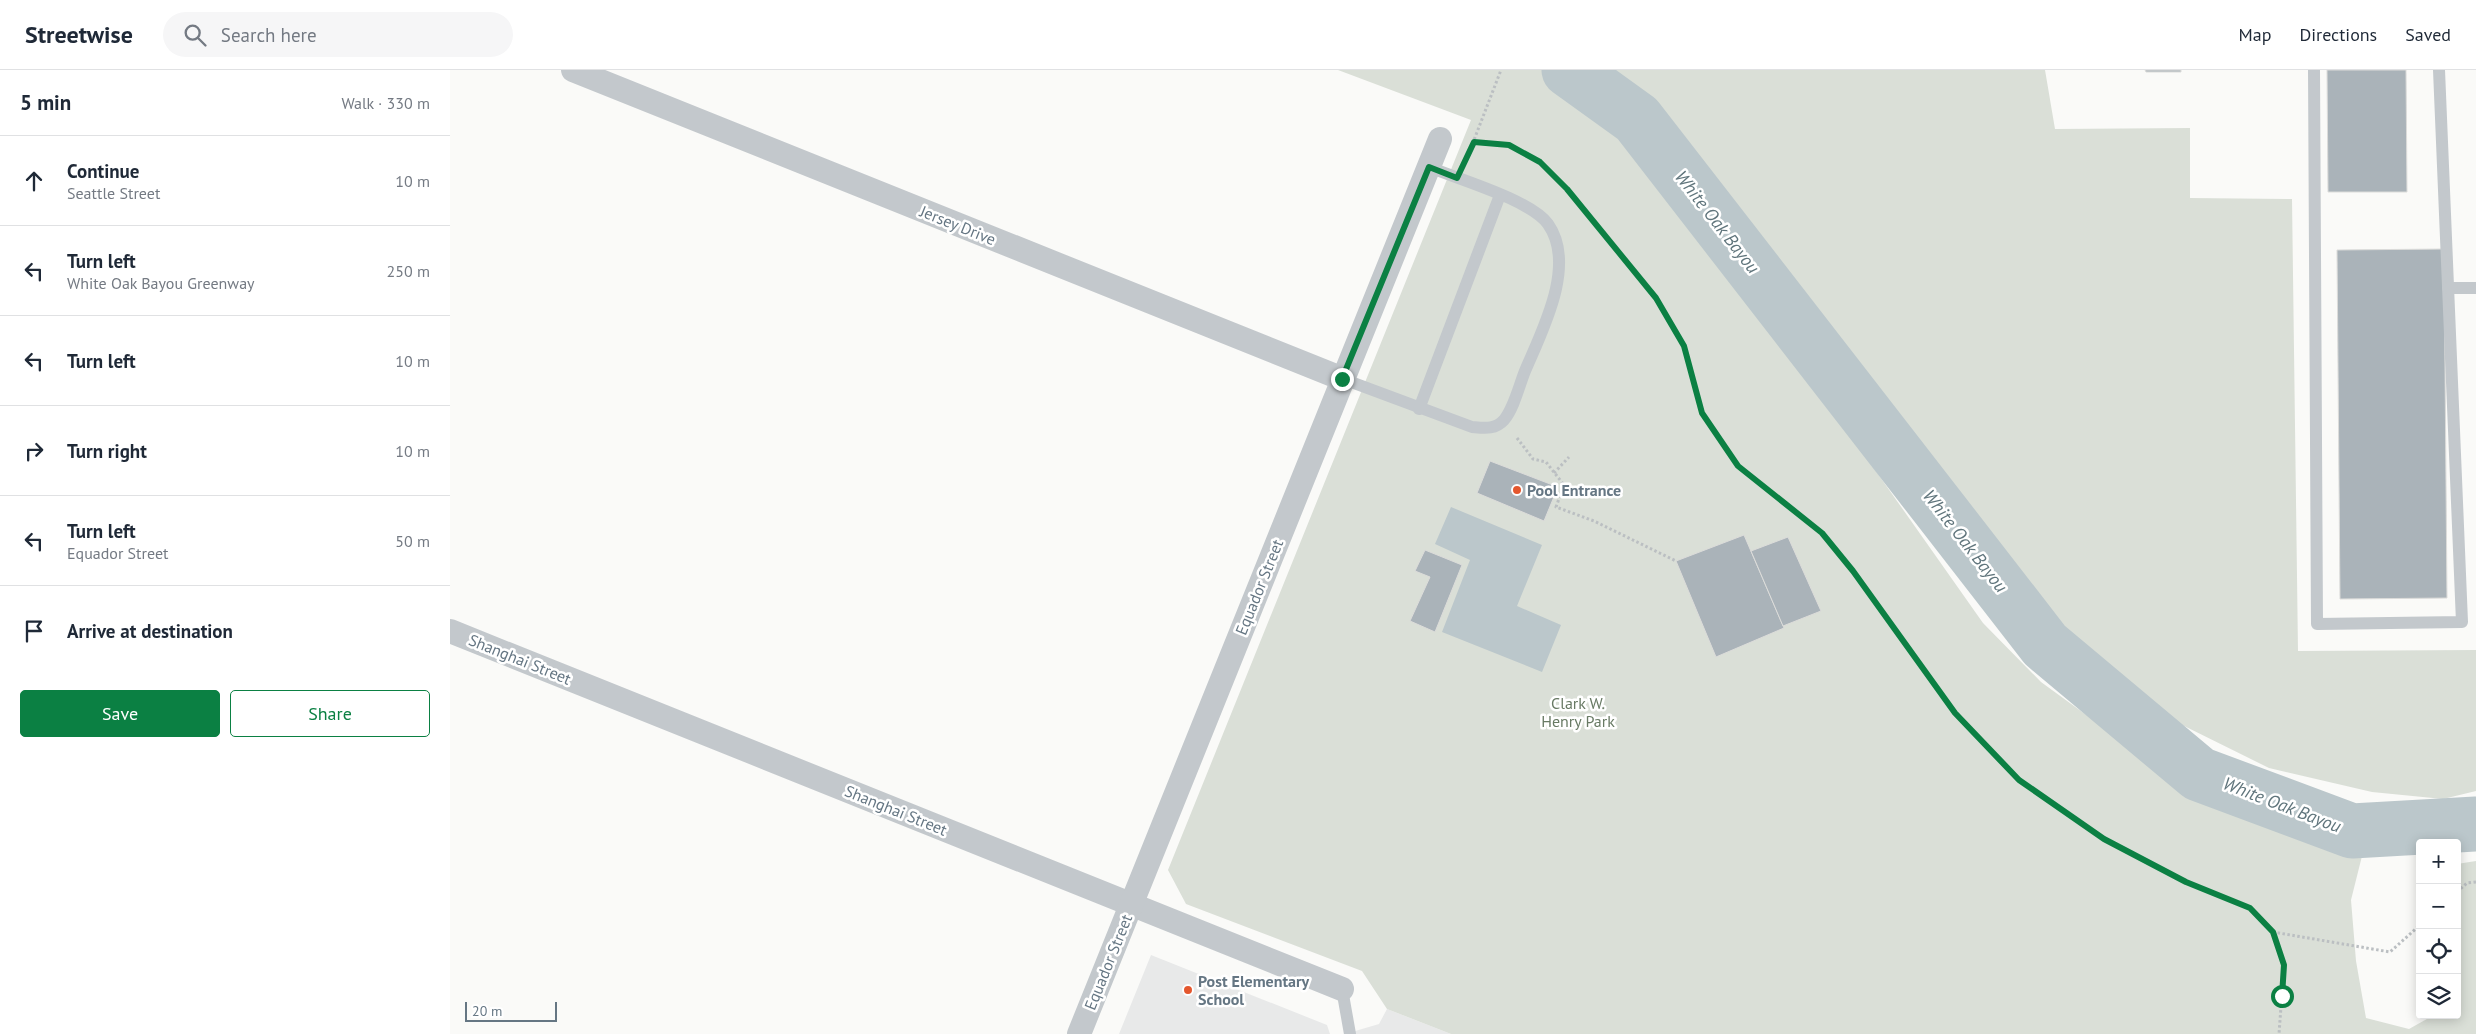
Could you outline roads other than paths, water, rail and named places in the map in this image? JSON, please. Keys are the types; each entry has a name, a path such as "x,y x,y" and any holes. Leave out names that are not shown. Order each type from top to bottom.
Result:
{"street":[{"name":"Jersey Drive","path":"573,70 1342,379"},
{"name":"Equador Street","path":"1079,1034 1440,140"},
{"name":"Shanghai Street","path":"450,631 1342,989"}],"lane":[{"path":"2314,70 2317,624 2462,622 2439,70"},
{"path":"1342,379 1472,426 1490,429 1504,420 1512,403 1552,301 1558,275 1559,253 1556,238 1546,222 1528,208 1429,167"},
{"path":"1419,408 1500,195"},
{"path":"2448,288 2476,288"},
{"path":"1342,989 1350,1034"}],"waterway":[{"name":"White Oak Bayou","path":"1569,70 1637,119 2045,645 2199,774 2352,831 2476,824"}],"place":[{"name":"Pool Entrance","path":"1517,490"},
{"name":"Post Elementary School","path":"1188,990"}],"park label":[{"name":"Clark W. Henry Park","path":"1578,712"}]}
